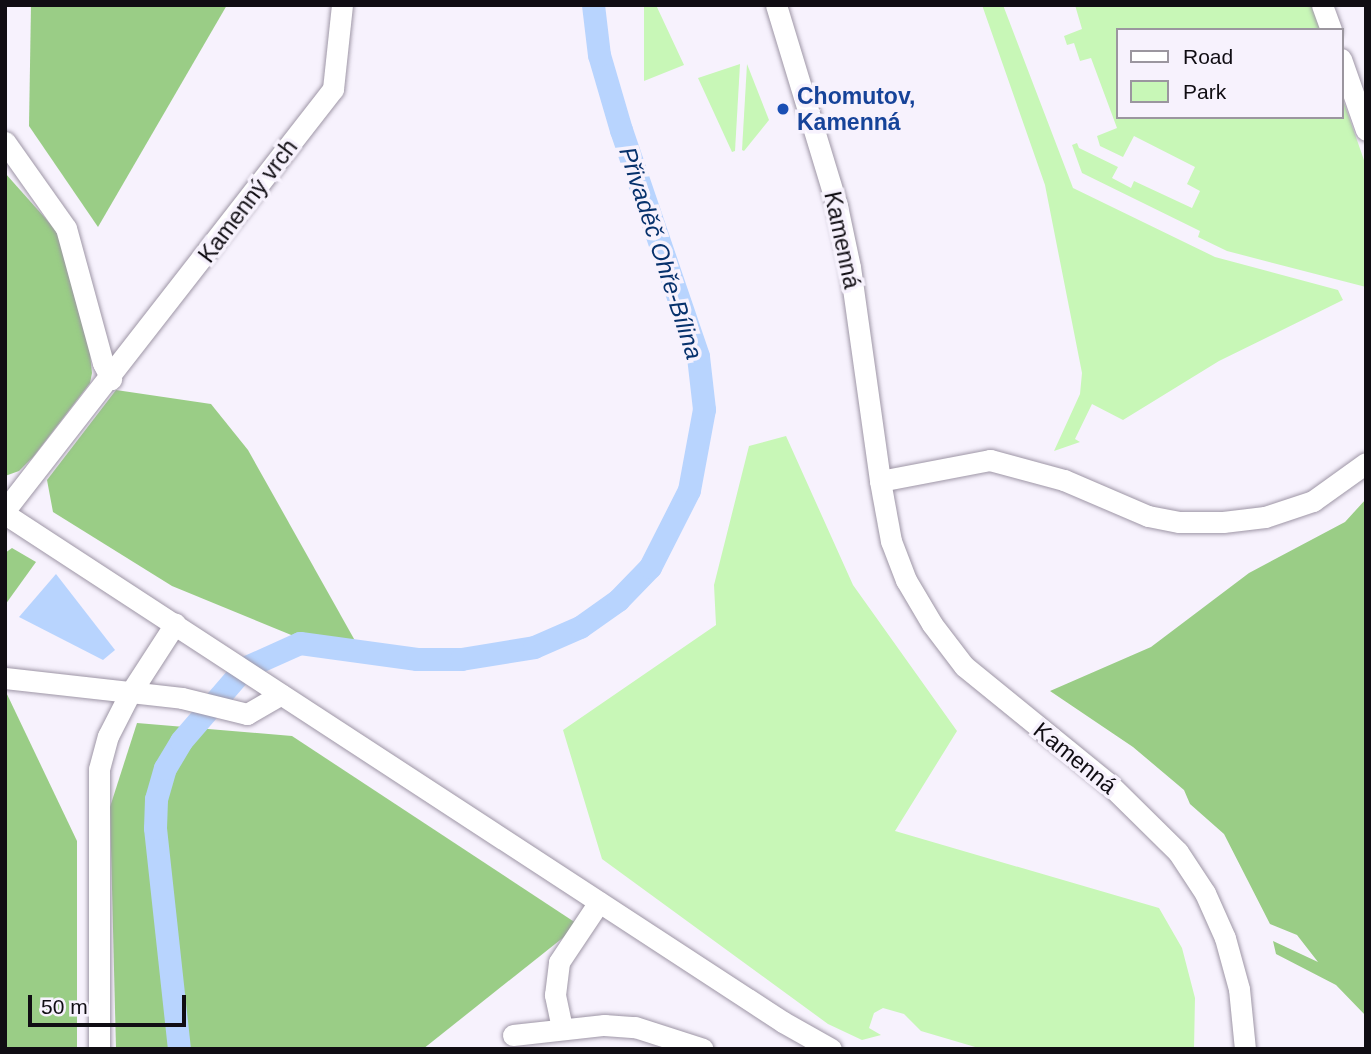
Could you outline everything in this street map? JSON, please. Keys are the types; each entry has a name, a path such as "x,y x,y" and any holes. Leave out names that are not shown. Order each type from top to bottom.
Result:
{"street":[{"name":"Kamenný vrch","path":"5,512 111,379 332,89 342,5"},
{"name":"Kamenná","path":"776,5 848,255 880,481 891,541 906,580 956,655 997,696 1144,816 1178,852 1205,893 1225,938 1240,989 1245,1049"},
{"path":"1322,5 1330,28"},
{"path":"1343,65 1366,130"},
{"path":"5,142 66,228 111,379"},
{"path":"880,481 990,460 1064,480 1148,516 1179,522 1223,522 1265,517 1313,501 1366,463"},
{"path":"5,512 782,1022 831,1049"},
{"path":"100,1049 97,783 108,736 129,695 175,624"},
{"path":"5,678 129,695 182,698 247,714 281,694"},
{"path":"562,1028 555,995 559,962 598,902"},
{"path":"513,1035 562,1028 635,1027 702,1049"}],"green space":[{"path":"31,5 227,5 98,227 29,126"},
{"path":"644,5 656,5 684,65 644,81"},
{"path":"982,5 1003,5 1073,188 1215,257 1338,290 1343,300 1219,361 1123,420 1092,404 1075,439 1080,442 1054,451 1080,394 1082,373 1045,185"},
{"path":"1075,5 1311,5 1319,28 1116,28 1116,119 1343,119 1343,100 1366,166 1366,287 1227,251 1198,237 1200,231 1082,173 1072,145 1077,143 1079,148 1118,167 1112,178 1131,188 1134,181 1192,208 1200,191 1187,184 1195,167 1134,136 1123,157 1100,146 1097,136 1117,128 1091,58 1080,61 1074,43 1067,45 1064,36 1082,29"},
{"path":"740,64 735,151 732,152 698,78"},
{"path":"747,64 769,120 744,151 742,150"},
{"path":"5,173 62,237 87,325 92,373 90,383 33,457 19,471 5,476"},
{"path":"116,390 211,404 248,450 358,646 301,639 172,586 53,512 47,480"},
{"path":"786,436 853,585 957,731 895,831 1159,908 1182,948 1195,998 1194,1049 982,1049 921,1031 904,1014 883,1008 874,1013 869,1028 881,1035 862,1040 828,1024 602,859 563,730 716,625 714,585 749,446"},
{"path":"1366,499 1366,1016 1336,985 1276,954 1273,941 1318,962 1297,935 1270,924 1224,834 1190,804 1184,790 1133,747 1050,691 1151,647 1249,573 1345,522"},
{"path":"12,548 36,562 5,605 5,553"},
{"path":"5,690 77,841 77,1049 5,1049"},
{"path":"137,723 292,736 579,925 423,1049 116,1049 110,807"}],"water":[{"path":"56,574 115,650 103,660 19,617"}],"waterway":[{"name":"Přivaděč Ohře-Bílina","path":"179,1049 155,828 156,799 165,768 181,741 244,668 300,643 417,659 461,659 534,647 580,627 618,600 650,567 689,490 704,409 698,356 621,130 599,55 593,5"}],"place":[{"name":"Chomutov, Kamenná","path":"783,109"}]}
